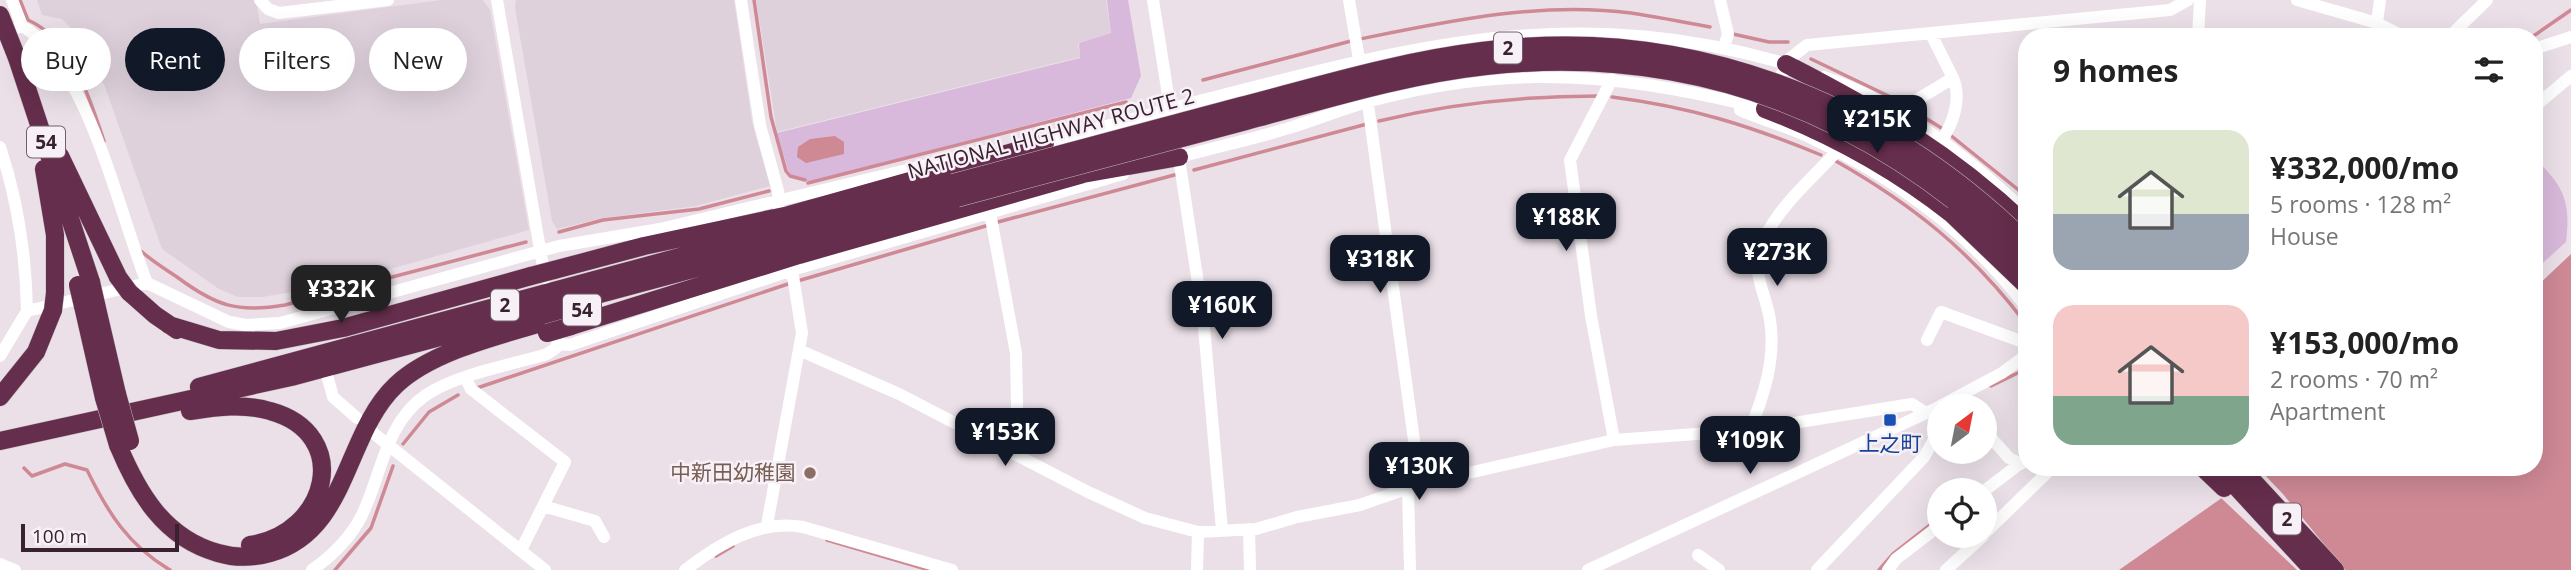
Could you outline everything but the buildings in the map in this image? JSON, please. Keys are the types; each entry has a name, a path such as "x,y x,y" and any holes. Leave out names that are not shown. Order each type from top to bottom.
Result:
{"highway":[{"name":"54","path":"0,15 21,69"},
{"name":"NATIONAL HIGHWAY ROUTE 2","path":"58,427 291,376 774,247 955,191 1346,78 1426,60 1525,47 1611,47 1690,58 1731,68 1810,95 1850,113 1921,154 1952,177 2018,237"},
{"name":"NATIONAL HIGHWAY ROUTE 2","path":"0,441 331,351 955,191 1405,80 1524,62 1608,62 1687,73 1802,108 1843,127 1942,189 2018,257"},
{"path":"1786,64 1886,116 1979,181 2018,218"},
{"name":"54","path":"0,397 36,352 54,302 56,256 51,212 27,91"},
{"name":"54","path":"28,91 65,206 124,443 147,503 180,536 223,554 266,554 291,544 322,517 337,493 369,420 397,384 424,366 471,346 774,247"},
{"path":"30,91 101,246 124,284 169,325 203,341 240,350 331,351"},
{"path":"1765,109 1855,149 1910,183 1953,215 2018,277"},
{"path":"169,325 219,340 258,343 294,339 644,246 789,215 1045,143"},
{"path":"397,384 431,367 558,332 799,255 1083,174 1180,157"},
{"path":"124,443 159,500 192,530 220,542 252,545 280,537 303,519 321,488 322,463 313,440 296,423 272,411 239,406 162,416 136,412"},
{"path":"2213,476 2310,558"},
{"name":"2","path":"2227,476 2310,558 2335,570"},
{"name":"2","path":"2247,476 2310,558"},
{"path":"2258,476 2280,500 2310,558"}],"street":[{"path":"12,0 22,26 50,47 80,95 147,284"},
{"path":"260,0 268,9 279,13 388,0"},
{"path":"497,0 543,275"},
{"path":"740,0 760,125 779,206"},
{"path":"1349,0 1368,102 1414,486 1410,570"},
{"path":"1720,0 1728,34 1724,47"},
{"path":"312,570 332,555 358,523 388,443 399,422 419,401 442,387 547,354 558,332 570,345 792,267 990,214 1180,157 1282,130 1368,102 1486,80 1533,77 1612,79 1713,96 1765,109 1786,64 1793,54 1807,45 2170,10 2188,0"},
{"path":"2198,28 2200,0"},
{"path":"2297,0 2387,28"},
{"path":"2376,28 2380,0"},
{"path":"2458,28 2487,0"},
{"path":"1152,4 1180,157 1203,316 1222,530"},
{"path":"0,34 22,26"},
{"path":"27,311 147,284 210,316 246,326 314,322 539,252 779,206 1017,143 1045,143 1359,58 1473,37 1556,29 1641,33 1724,47 1838,81 1945,135 2018,204"},
{"path":"1931,34 1953,78 1956,94 1953,119 1945,135"},
{"path":"2543,46 2571,37"},
{"path":"2543,99 2571,76"},
{"path":"1899,114 1905,107 1953,78"},
{"path":"1612,79 1570,160 1591,316 1614,440"},
{"path":"1713,96 1838,151 1929,210 1999,274 2018,297"},
{"path":"0,147 25,274 27,311 0,356"},
{"path":"1750,430 1770,369 1770,321 1756,277 1758,257 1765,237 1786,206 1838,151"},
{"path":"990,214 1016,353 1018,456"},
{"path":"1999,274 2018,253"},
{"path":"767,525 802,334 792,267"},
{"path":"1927,340 1941,312 2018,340"},
{"path":"799,350 899,394 1145,518 1198,531 1249,529 1360,505 1414,486 1614,440 1750,430 1912,404 1926,413"},
{"path":"1964,394 2018,361"},
{"path":"327,375 333,397 357,418"},
{"path":"466,379 471,389 565,462 521,550"},
{"path":"1587,570 1926,413"},
{"path":"372,432 545,570"},
{"path":"1997,445 2009,458 2018,460"},
{"path":"1817,570 1927,452"},
{"path":"1997,481 2018,466"},
{"path":"1997,522 2044,476"},
{"path":"543,506 595,521 604,537"},
{"path":"685,570 751,530 767,525 803,527 923,567 953,570"},
{"path":"1249,529 1250,570"},
{"path":"1197,570 1198,531"},
{"path":"1888,570 1896,559 1927,535"},
{"path":"1946,570 1970,548"},
{"path":"1699,555 1719,570"},
{"path":"0,564 15,570"}],"shaded area":[{"path":"37,0 256,0 260,24 441,0 483,0 490,10 529,230 330,286 262,297 238,297 219,289 162,249 106,91 111,91 111,28 71,28 62,19 42,15"},
{"path":"516,0 734,0 752,122 770,186 696,206 604,218 557,229 552,221 515,8"},
{"path":"756,0 1106,0 1111,33 1078,43 1080,57 777,132"},
{"path":"1107,0 1128,0 1141,76 1131,98 809,182 791,175 788,170 777,133 1080,58 1079,43 1111,33"},
{"path":"835,136 844,142 844,154 806,163 797,157 798,147 810,139"},
{"path":"2543,168 2563,195 2567,216 2566,242 2543,263"},
{"path":"2571,254 2571,570 2119,570 2253,476 2543,476 2543,280"}],"pier":[{"path":"2247,476 2266,476 2345,570 2297,570 2219,496"}],"waterway":[{"path":"20,0 28,20 44,29 68,55 85,89 104,141"},
{"path":"754,0 771,117 786,171 790,176 805,180"},
{"path":"1360,39 1461,20 1563,9 1631,13 1710,27"},
{"path":"2543,29 2571,10"},
{"path":"1733,34 1769,42 1788,42"},
{"path":"1203,80 1351,41"},
{"path":"1811,59 1897,100"},
{"path":"1379,121 1488,102 1598,96"},
{"path":"1612,97 1667,106 1718,119 1821,155"},
{"path":"808,183 1126,102"},
{"path":"1911,109 1943,129"},
{"path":"1194,170 1367,124"},
{"path":"1949,134 2018,190"},
{"path":"1834,160 1889,194 1939,232 1984,274 2018,314"},
{"path":"998,222 1178,174"},
{"path":"559,232 603,220 699,209 769,191"},
{"path":"801,280 989,225"},
{"path":"141,251 204,295 228,305 253,308 285,305 526,242"},
{"path":"477,388 791,283"},
{"path":"1991,386 2018,373"},
{"path":"403,444 429,412 458,395"},
{"path":"24,468 32,476 65,464 87,470 121,527 142,550 170,570"},
{"path":"335,570 371,528 393,466"},
{"path":"1879,570 1893,554 1927,527"},
{"path":"827,540 929,570"},
{"path":"716,556 733,546"}],"place":[{"name":"上之町","path":"1890,420"},
{"name":"中新田幼稚園","path":"810,473"}]}
